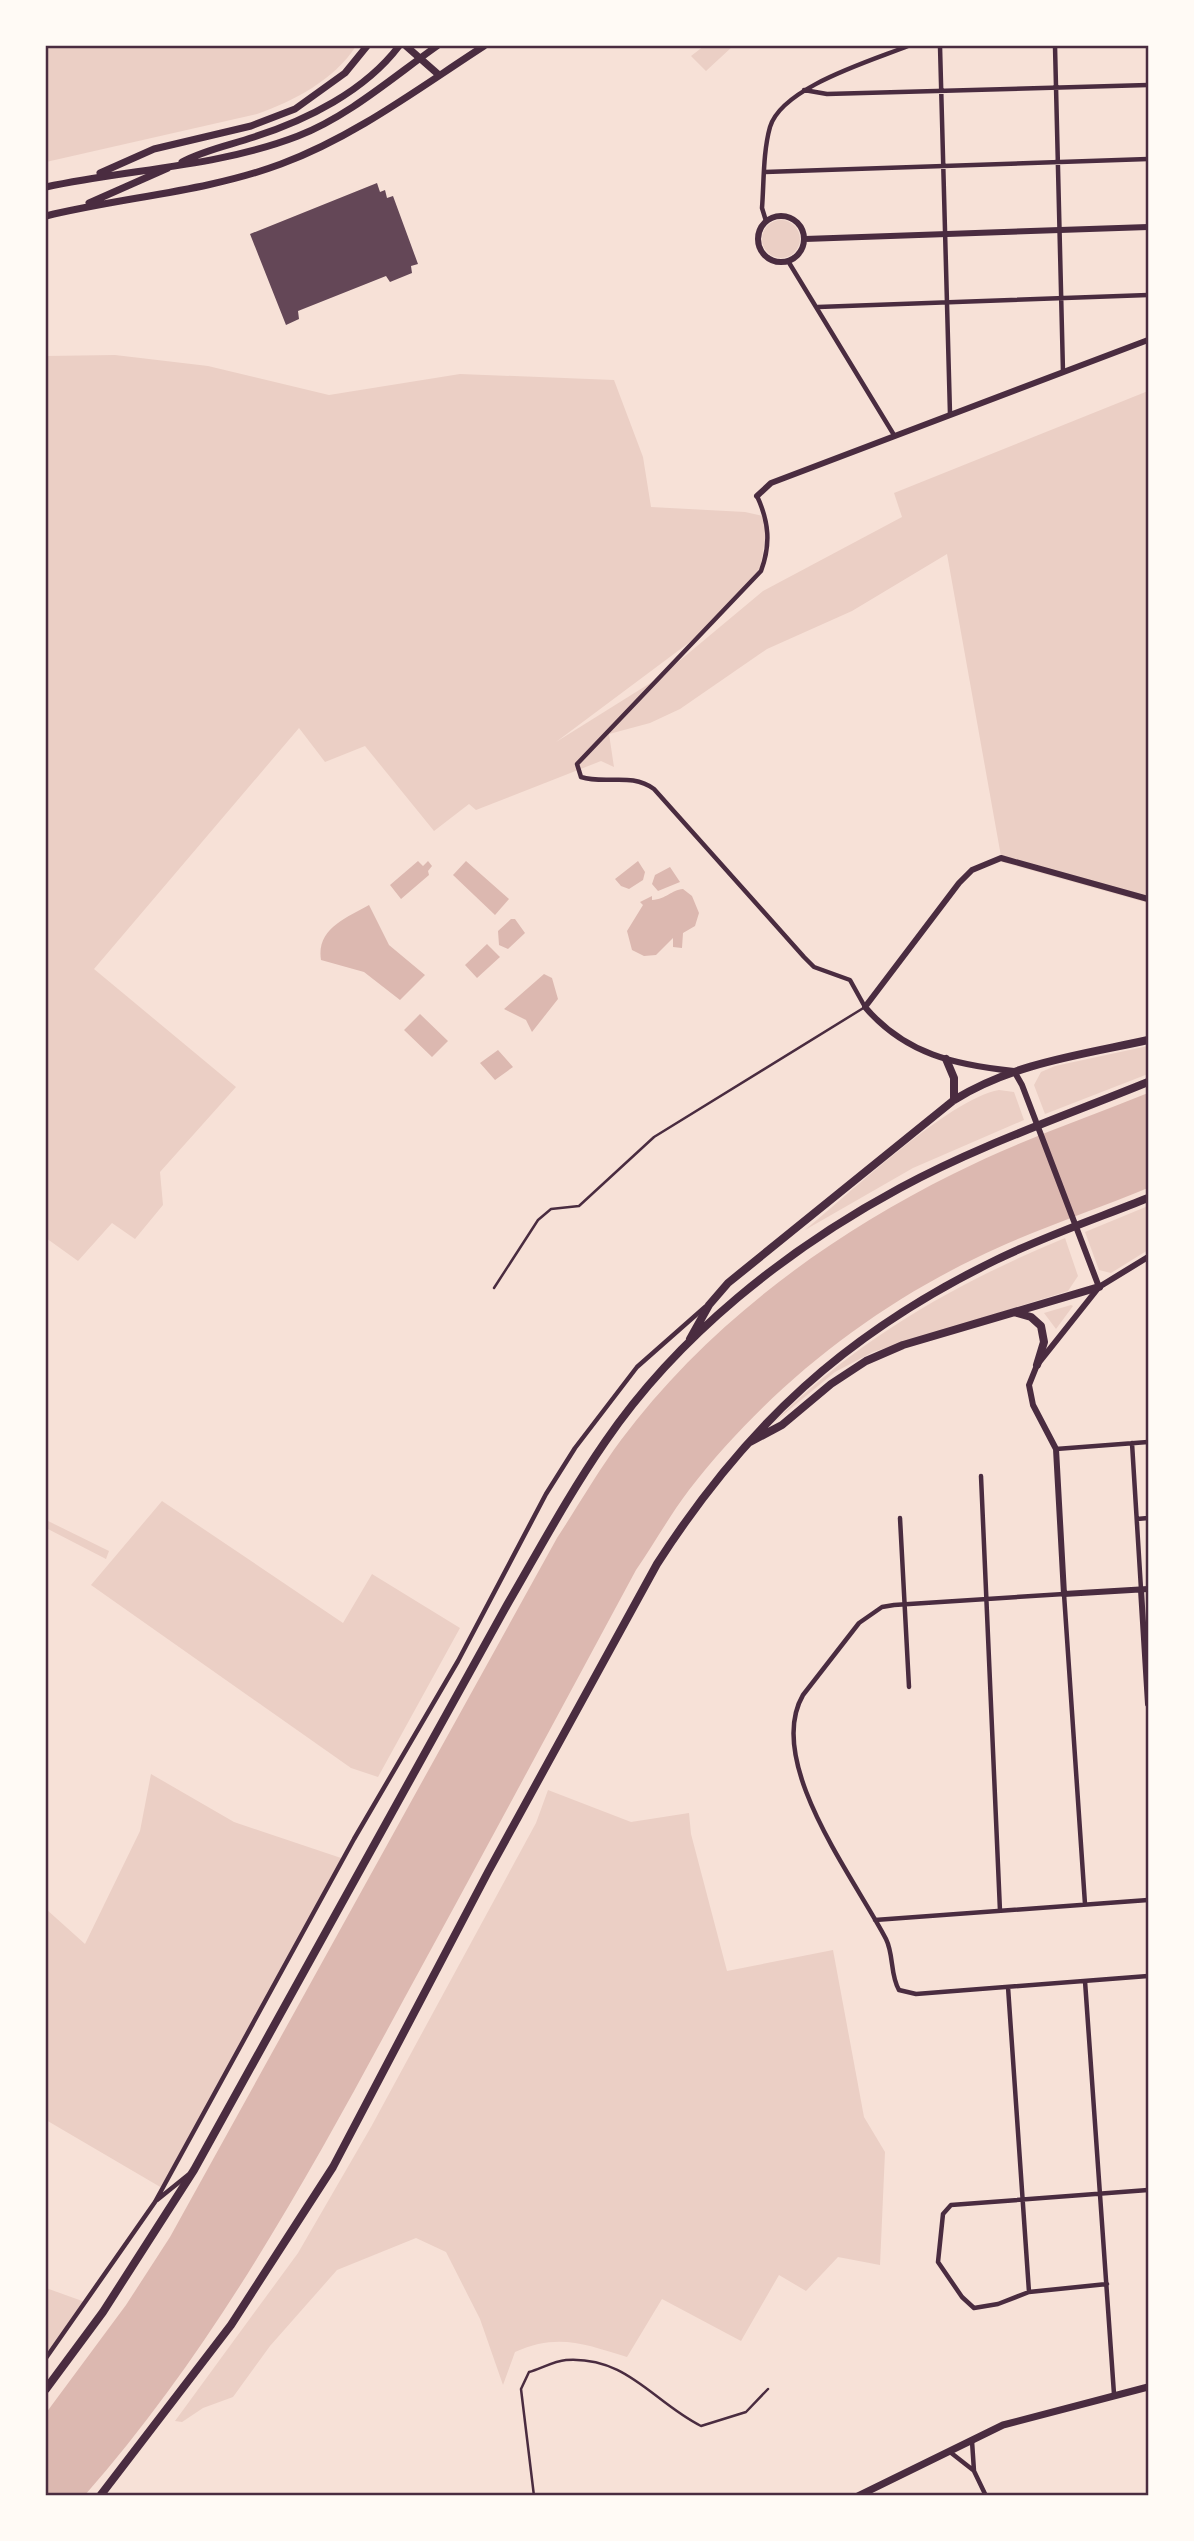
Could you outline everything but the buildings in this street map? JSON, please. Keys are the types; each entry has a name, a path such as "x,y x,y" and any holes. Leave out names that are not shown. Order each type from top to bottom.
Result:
{"highway":[{"path":"685,1346 709,1305 754,1260 954,1100 986,1081 1014,1071 1149,1040"},
{"path":"946,1059 954,1077 954,1100"},
{"path":"46,2389 103,2312 194,2171 560,1514 606,1440 685,1346 751,1287 790,1258 840,1223 901,1187 1016,1134 1149,1082"},
{"path":"100,2496 231,2325 309,2206 657,1564 692,1510 741,1447 796,1393 892,1317 998,1259 1149,1198"},
{"path":"741,1447 782,1425 831,1384 866,1361 903,1345 1099,1287"},
{"path":"1017,1312 1031,1317 1041,1326 1044,1342 1037,1365"}],"main road":[{"path":"95,176 127,158 251,126 295,109 345,73 367,46"},
{"path":"75,209 200,154 278,130 324,107 369,77 399,46"},
{"path":"406,46 439,75"},
{"path":"46,187 95,176 224,159 299,136 328,122 437,46"},
{"path":"46,216 235,178 280,165 368,122 484,46"},
{"path":"858,2496 1003,2425 1149,2387"}],"street":[{"path":"766,221 762,208 765,172 774,120 781,106 804,90 908,46"},
{"path":"940,46 950,414"},
{"path":"1055,46 1063,372"},
{"path":"804,90 827,94 1149,85"},
{"path":"765,172 1149,159"},
{"path":"780,215 795,219 804,232 804,239 800,253 788,261 768,258 759,247 759,233 766,221 780,215"},
{"path":"804,239 1149,227"},
{"path":"788,261 894,435"},
{"path":"818,307 1149,295"},
{"path":"1099,1287 1022,1085 1014,1071 946,1059 902,1041 883,1028 865,1007 850,980 814,967 654,789 642,780 591,780 581,777 577,764 761,571 767,555 768,532 766,518 757,496 771,483 1149,340"},
{"path":"865,1007 884,985 944,900 972,870 986,861 1001,858 1149,899"},
{"path":"1085,1904 1063,1594 1056,1449 1029,1385 1037,1365 1099,1287 1149,1257"},
{"path":"46,2358 155,2202 354,1839 458,1661 546,1494 575,1448 638,1367 679,1328 709,1305"},
{"path":"1056,1449 1149,1442"},
{"path":"1132,1443 1145,1589 1149,1704"},
{"path":"981,1476 1000,1911"},
{"path":"900,1518 909,1687"},
{"path":"1137,1519 1149,1518"},
{"path":"1145,1589 882,1607 870,1614 803,1695 792,1723 799,1768 819,1823 887,1942 898,1990 916,1994 1149,1976"},
{"path":"875,1920 1149,1900"},
{"path":"1085,1981 1102,2193 1114,2395"},
{"path":"1008,1987 1029,2292"},
{"path":"155,2202 194,2171"},
{"path":"1107,2284 1029,2292 981,2308 968,2305 938,2262 940,2230 945,2209 951,2205 1149,2190"},
{"path":"972,2441 974,2471 986,2496"},
{"path":"950,2452 974,2471"}],"lane":[{"path":"494,1289 538,1220 551,1209 579,1206 654,1137 865,1007"},
{"path":"534,2496 521,2389 529,2372 565,2360 603,2365 627,2373 701,2426 746,2412 768,2389"}],"shaded area":[{"path":"46,46 356,46 336,69 312,88 257,114 46,162"},
{"path":"704,46 733,46 706,71 691,56"},
{"path":"781,220 794,226 800,239 794,252 781,258 768,252 762,239 768,226"},
{"path":"115,355 208,366 329,395 460,374 614,380 643,457 651,507 745,512 763,516 766,532 760,571 714,624 556,742 660,677 763,591 902,517 894,493 1148,391 1148,903 1002,862 947,554 852,611 767,649 680,709 650,723 609,734 614,767 601,761 476,810 469,804 434,831 365,746 325,762 299,728 94,969 236,1087 160,1172 163,1205 135,1239 112,1223 78,1261 46,1238 46,356"},
{"path":"418,861 423,866 428,861 432,866 428,871 429,875 401,899 390,885"},
{"path":"466,861 509,899 495,915 453,875"},
{"path":"638,861 645,872 643,880 629,889 621,886 615,879"},
{"path":"670,867 680,882 658,891 652,884 655,875"},
{"path":"683,889 692,896 699,913 695,926 683,933 682,948 673,947 673,938 656,955 644,956 632,950 627,931 643,905 640,902 652,896 652,900"},
{"path":"369,905 389,945 425,975 400,1000 364,972 321,960 323,940 328,932 342,920"},
{"path":"511,919 515,919 525,933 508,949 499,945 498,931"},
{"path":"487,944 500,957 477,978 465,965"},
{"path":"544,974 552,978 558,999 532,1032 526,1020 504,1009"},
{"path":"420,1014 448,1041 432,1057 404,1030"},
{"path":"1148,1046 1148,1074 1045,1114 1034,1085 1041,1072 1055,1066"},
{"path":"498,1050 513,1067 495,1080 480,1063"},
{"path":"999,1090 1014,1092 1024,1120 913,1168 805,1230 927,1129 978,1097"},
{"path":"1148,1093 1148,1188 997,1248 935,1279 895,1303 856,1329 784,1388 750,1420 689,1490 636,1570 333,2129 219,2318 177,2379 85,2495 46,2495 46,2413 126,2305 170,2237 557,1538 596,1476 654,1398 730,1322 771,1288 860,1226 977,1162"},
{"path":"1148,1206 1148,1250 1111,1273 1099,1270 1085,1232"},
{"path":"1065,1238 1078,1276 1068,1291 873,1352 835,1372 772,1424 839,1365 909,1316 985,1274"},
{"path":"1071,1305 1073,1306 1056,1329 1044,1313"},
{"path":"162,1501 343,1623 372,1574 460,1628 378,1777 351,1768 91,1585"},
{"path":"46,1520 109,1551 106,1559 46,1528"},
{"path":"151,1774 234,1822 344,1859 162,2188 46,2120 46,1909 85,1944 140,1831"},
{"path":"548,1790 631,1822 689,1813 691,1834 727,1971 833,1950 864,2117 885,2152 880,2265 838,2257 806,2291 779,2275 741,2341 662,2299 627,2357 571,2342 530,2346 515,2352 503,2385 480,2319 446,2252 416,2238 337,2270 270,2346 233,2397 203,2408 182,2422 175,2421 298,2253 371,2127 536,1823"},
{"path":"46,2288 85,2302 46,2358"}]}
